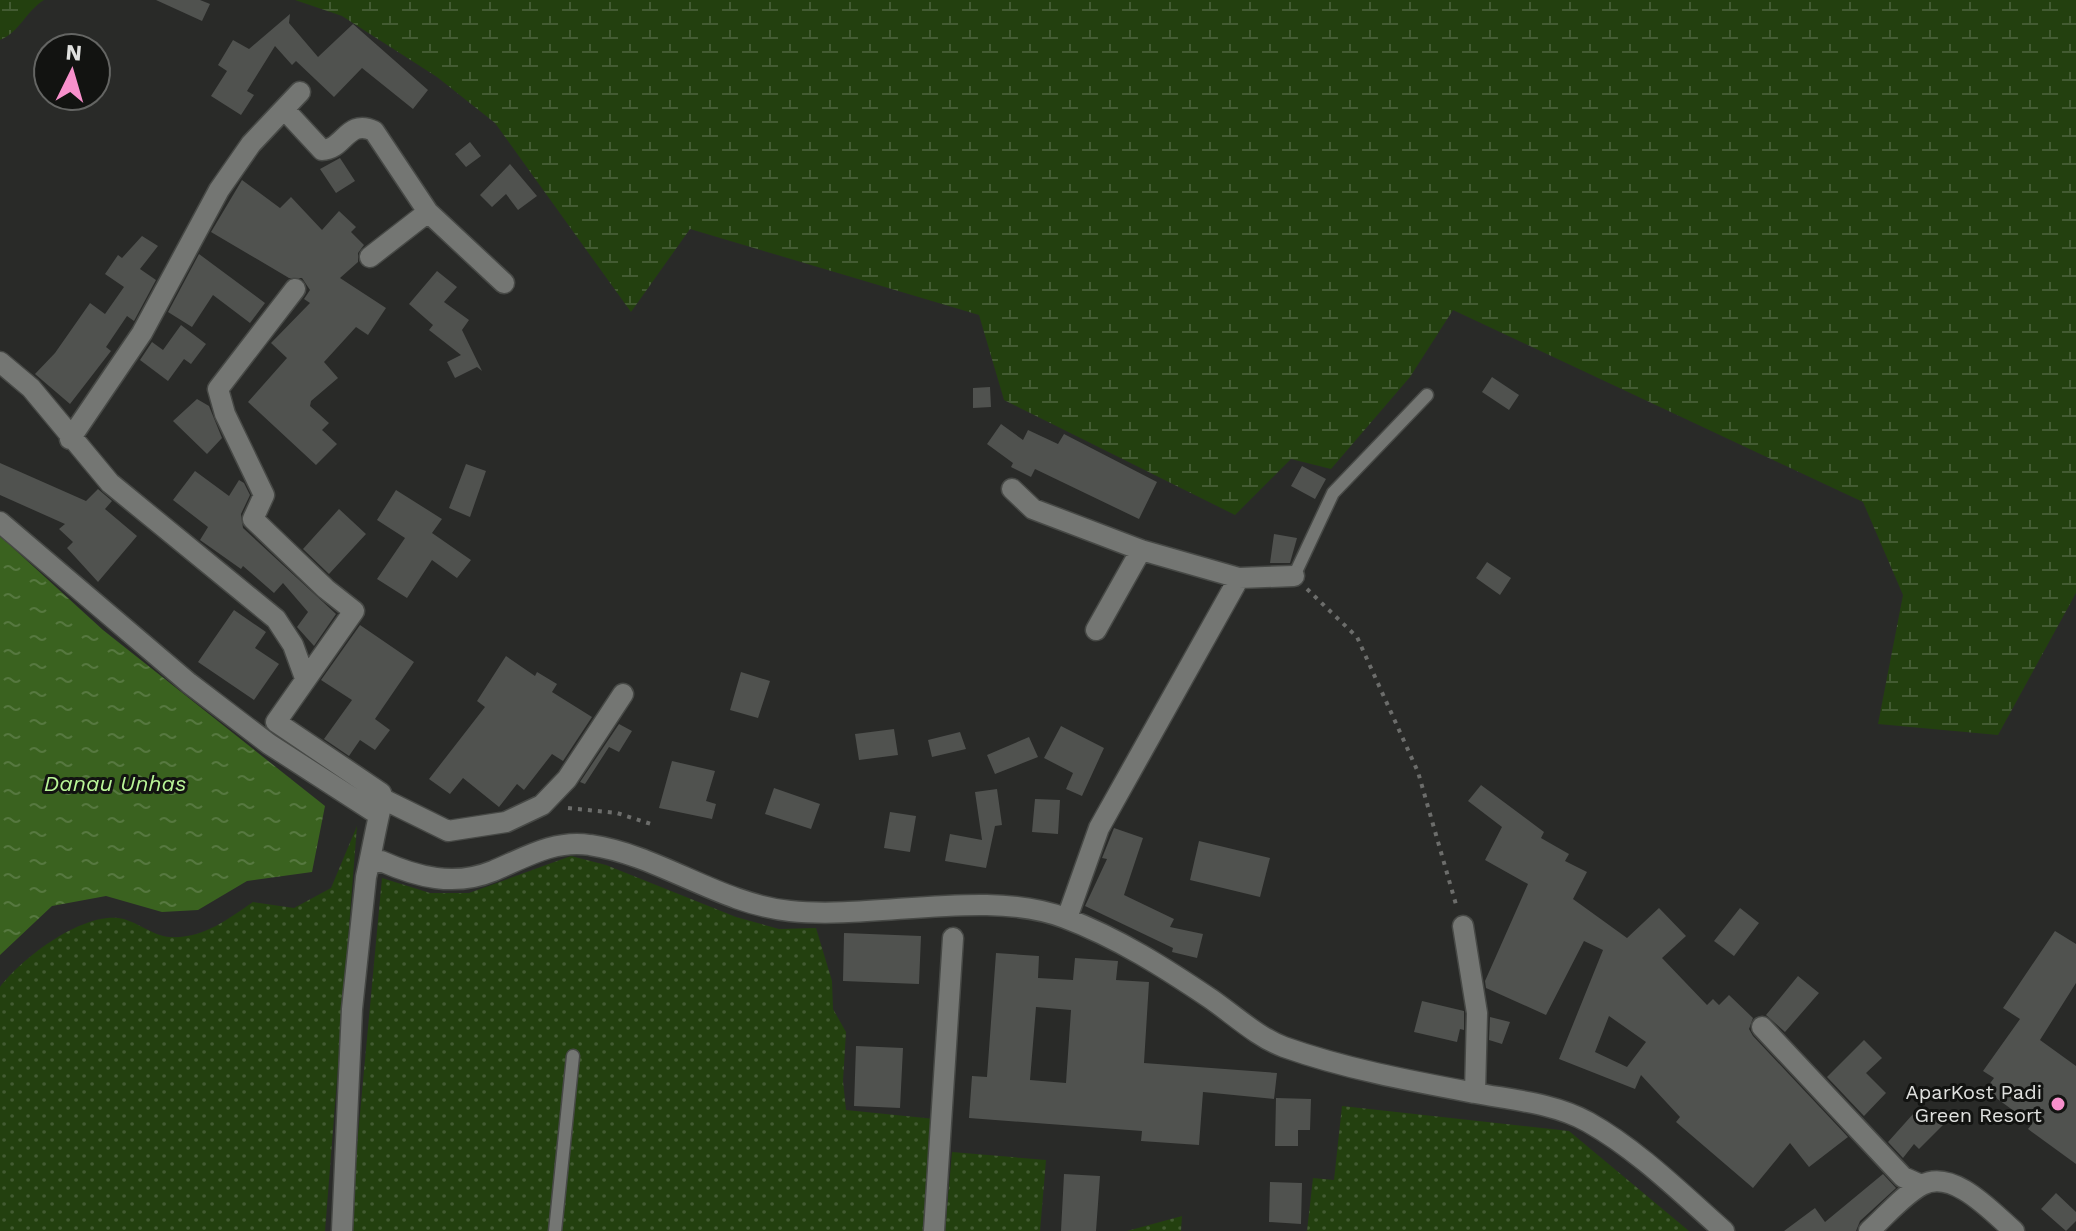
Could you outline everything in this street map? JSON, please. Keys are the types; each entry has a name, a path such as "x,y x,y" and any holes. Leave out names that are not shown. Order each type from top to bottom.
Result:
{"street":[{"path":"70,439 142,333 219,190 251,144 300,92"},
{"path":"284,109 322,150 332,149 354,128 361,126 374,131 428,212 504,283"},
{"path":"370,257 428,212"},
{"path":"295,289 218,389 225,414 264,495 253,519 326,589 354,611 276,722 381,793 366,877 352,1009 342,1231"},
{"path":"0,362 31,388 70,439 110,483 276,619 293,645 305,678"},
{"path":"1012,489 1033,509 1141,550 1239,578 1294,576"},
{"path":"0,522 189,683 376,831 448,831 506,822 542,805 567,779 623,694"},
{"path":"1096,630 1141,550"},
{"path":"1073,905 1099,828 1239,578"},
{"path":"376,831 381,861 431,879 456,880 490,872 527,854 578,844 616,850 717,890 787,911 850,913 1073,905 1279,1045 1350,1067 1527,1101 1586,1121 1666,1180 1724,1231"},
{"path":"1463,926 1477,1013 1475,1093"},
{"path":"934,1231 953,938"},
{"path":"1762,1027 1903,1177 1921,1185"},
{"path":"1869,1231 1921,1185 1944,1181 1962,1190 2014,1231"}],"lane":[{"path":"1294,576 1333,493 1427,395"},
{"path":"555,1231 573,1056"}],"path":[{"path":"1294,576 1357,637 1418,772 1463,926"},
{"path":"542,805 617,813 654,825"}],"green space":[{"path":"0,0 44,0 13,32 0,40"},
{"path":"295,0 2076,0 2076,593 1998,735 1878,724 1903,595 1863,502 1453,310 1410,377 1331,469 1291,459 1235,515 1004,400 979,315 690,229 631,312 495,123 437,77 342,16"},
{"path":"357,826 325,1231 0,1231 0,987 37,951 87,923 125,919 163,936 182,937 214,927 253,902 294,908 331,888"},
{"path":"571,856 606,865 736,917 779,929 816,928 832,981 833,1009 846,1032 843,1081 846,1110 935,1119 925,1231 349,1231 382,878 430,893 469,893"},
{"path":"1342,1106 1569,1131 1689,1231 1307,1231 1313,1178 1334,1180"},
{"path":"952,1152 1046,1160 1040,1231 945,1231"},
{"path":"1182,1216 1181,1231 1127,1231"}],"water":[{"name":"Danau Unhas","path":"0,536 103,630 325,806 312,872 247,881 198,910 162,912 106,896 52,906 0,955"}],"building":[{"path":"156,0 200,0 210,4 202,21"},
{"path":"290,14 289,23 318,57 353,24 428,90 413,109 362,68 334,97 296,61 292,65 275,46 247,91 254,95 241,115 211,96 227,71 218,65 233,40 249,49"},
{"path":"470,142 481,156 466,167 455,154"},
{"path":"340,158 355,181 336,193 320,169"},
{"path":"510,164 537,196 518,210 506,194 492,207 480,195"},
{"path":"242,180 280,208 291,197 322,230 339,211 356,227 351,232 364,245 358,253 358,262 340,278 386,308 368,335 356,327 324,362 338,378 311,401 310,406 329,423 322,430 337,444 316,465 248,402 287,358 271,343 310,303 304,299 310,290 302,278 289,278 211,232"},
{"path":"142,236 158,246 140,269 156,280 134,321 127,316 106,347 111,351 70,404 35,374 55,353 90,303 105,314 124,287 105,274 118,255 122,258"},
{"path":"199,254 265,303 250,323 213,295 192,327 168,312"},
{"path":"437,271 457,287 444,302 469,320 462,330 482,371 477,367 455,378 447,362 461,355 429,330 433,325 409,304"},
{"path":"181,325 206,344 191,364 184,359 168,381 140,360 152,342 163,350"},
{"path":"1492,377 1519,395 1509,410 1482,392"},
{"path":"990,387 991,407 973,408 973,388"},
{"path":"197,399 209,406 222,438 207,454 173,421"},
{"path":"1001,424 1023,440 1028,430 1058,444 1064,434 1157,482 1139,519 1035,469 1031,477 1011,467 1013,463 987,444"},
{"path":"0,463 86,501 98,489 112,501 105,509 137,536 98,582 67,548 73,542 59,529 65,524 0,495"},
{"path":"466,464 486,471 470,517 449,508"},
{"path":"1302,466 1326,479 1315,499 1291,486"},
{"path":"195,471 229,496 239,480 244,483 250,495 241,514 243,528 336,614 314,646 297,627 308,612 283,583 274,593 243,566 241,569 200,540 208,527 173,500"},
{"path":"396,490 442,519 432,533 471,560 457,578 432,560 407,598 377,579 405,538 377,520"},
{"path":"339,509 366,534 329,574 303,549"},
{"path":"1274,534 1297,538 1290,563 1270,563"},
{"path":"1487,562 1511,578 1500,595 1476,578"},
{"path":"234,610 266,632 255,648 279,664 254,700 198,662"},
{"path":"360,625 414,662 375,719 390,730 375,750 360,740 349,756 324,739 352,700 321,680"},
{"path":"506,656 535,676 537,672 557,684 552,692 592,717 563,761 552,754 524,790 517,784 499,807 463,778 450,794 429,779 485,707 477,701"},
{"path":"741,672 770,681 758,718 730,710"},
{"path":"619,724 632,731 619,752 609,747 585,784 580,782"},
{"path":"1061,726 1104,748 1082,796 1066,789 1073,773 1044,758"},
{"path":"894,729 898,755 859,760 855,734"},
{"path":"960,732 966,749 932,757 928,740"},
{"path":"1029,737 1038,757 995,774 987,755"},
{"path":"672,761 715,771 706,801 716,804 712,819 659,808"},
{"path":"1481,785 1544,832 1541,838 1569,854 1565,861 1587,872 1573,899 1627,938 1659,908 1686,936 1662,958 1707,1005 1713,999 1719,1005 1729,995 1753,1018 1749,1029 1753,1036 1848,1137 1809,1167 1790,1143 1753,1188 1676,1122 1680,1117 1641,1075 1635,1089 1559,1059 1603,950 1584,941 1546,1015 1486,988 1485,981 1528,884 1485,860 1502,827 1468,801","holes":["1609,1016 1646,1042 1627,1067 1595,1052"]},
{"path":"774,788 820,804 811,829 765,814"},
{"path":"997,789 1002,825 995,826 986,868 945,861 950,834 982,840 975,792"},
{"path":"1035,799 1060,800 1058,834 1032,832"},
{"path":"890,812 916,816 910,852 884,848"},
{"path":"1114,828 1143,838 1124,895 1174,919 1170,927 1203,934 1197,958 1172,952 1173,948 1085,906 1107,859 1102,858"},
{"path":"1199,841 1270,858 1260,897 1190,880"},
{"path":"1740,908 1759,923 1734,956 1714,941"},
{"path":"2055,931 2076,944 2076,983 2040,1040 2076,1066 2076,1164 2028,1129 2032,1124 1985,1090 1994,1078 1983,1071 2020,1019 2003,1008"},
{"path":"844,933 921,936 919,984 843,981"},
{"path":"996,953 1039,956 1038,978 1073,980 1075,958 1118,961 1116,980 1149,982 1144,1063 1277,1073 1274,1099 1203,1092 1199,1145 1141,1141 1142,1131 969,1118 972,1076 987,1077","holes":["1036,1007 1071,1010 1066,1083 1030,1080"]},
{"path":"1798,976 1819,993 1785,1032 1766,1015"},
{"path":"1422,1001 1464,1011 1464,1030 1460,1029 1457,1042 1414,1032"},
{"path":"1490,1017 1510,1022 1502,1044 1489,1040"},
{"path":"1864,1040 1882,1058 1866,1073 1886,1093 1864,1116 1827,1077"},
{"path":"856,1046 903,1048 900,1108 854,1106"},
{"path":"1276,1098 1311,1099 1310,1130 1298,1130 1298,1146 1275,1146"},
{"path":"1922,1104 1943,1125 1919,1149 1914,1144 1903,1158 1888,1142"},
{"path":"1064,1174 1100,1176 1096,1231 1061,1231"},
{"path":"1883,1174 1896,1188 1860,1221 1856,1231 1784,1231 1815,1208 1825,1222"},
{"path":"1270,1182 1302,1183 1301,1224 1269,1222"},
{"path":"2056,1193 2076,1212 2076,1221 2066,1231 2041,1209"}],"place":[{"name":"AparKost Padi Green Resort","path":"2058,1104"}]}
